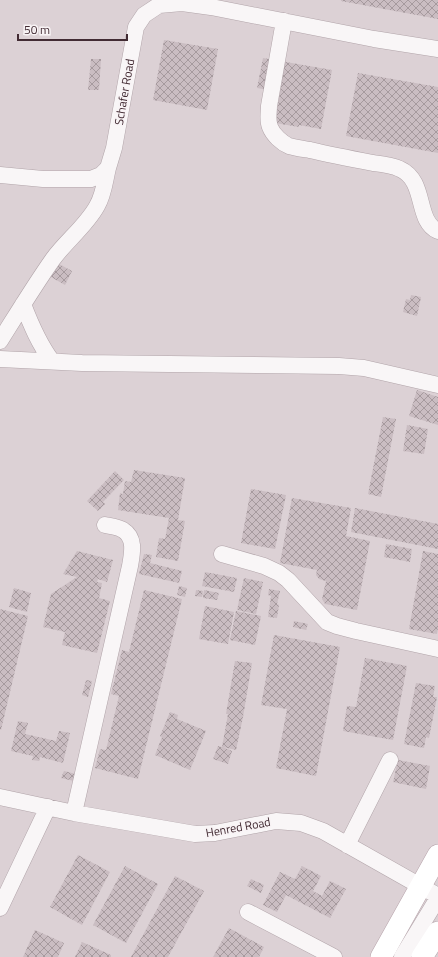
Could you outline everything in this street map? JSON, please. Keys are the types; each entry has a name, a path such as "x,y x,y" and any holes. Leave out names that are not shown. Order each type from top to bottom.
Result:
{"main road":[{"path":"382,957 432,893 438,855"},
{"path":"422,957 438,932"}],"street":[{"name":"Schafer Road","path":"0,341 42,274 56,255 91,216 98,205 103,193 114,148 136,26 144,14 159,5 182,3 211,7 374,39 438,49"},
{"path":"284,21 268,119 270,128 276,137 289,145 400,169 412,177 427,222 438,232"},
{"path":"0,175 43,179 91,179 101,175 108,168"},
{"path":"23,304 34,332 52,361"},
{"path":"0,359 82,362 339,366 364,368 438,385"},
{"path":"74,813 130,566 133,546 130,537 123,530 105,525"},
{"path":"222,554 264,566 279,573 288,580 326,622 356,631 438,649"},
{"path":"347,844 390,760"},
{"name":"Henred Road","path":"0,797 74,813 195,834 215,833 276,820 301,823 323,831 432,893"},
{"path":"0,908 48,807"},
{"path":"402,957 432,893"},
{"path":"248,912 334,957"}],"shaded area":[{"path":"0,0 438,0 438,957 0,957"}],"building":[{"path":"438,0 438,19 341,1"},
{"path":"164,40 218,49 207,110 153,100"},
{"path":"263,58 332,70 321,129 275,123 280,92 257,88"},
{"path":"91,59 101,59 99,90 88,90"},
{"path":"358,73 438,87 438,153 346,136"},
{"path":"59,264 72,271 65,285 51,277"},
{"path":"411,295 421,297 417,316 403,312 406,299 410,300"},
{"path":"417,390 438,397 438,425 409,416"},
{"path":"383,417 396,419 381,497 368,494"},
{"path":"407,425 428,429 424,454 403,451"},
{"path":"134,470 185,478 178,520 185,521 178,561 156,557 159,538 165,539 169,518 118,510 120,493 123,494 125,481 131,482"},
{"path":"115,471 124,480 103,502 105,504 98,511 87,501"},
{"path":"251,489 286,495 275,549 241,543"},
{"path":"292,498 351,508 346,536 370,541 357,610 325,604 322,599 326,581 319,579 316,575 317,570 280,563"},
{"path":"355,508 438,524 438,549 351,532"},
{"path":"386,544 412,549 410,562 384,557"},
{"path":"77,551 113,560 107,582 98,579 97,582 102,583 99,598 110,601 97,653 62,645 65,632 43,627 51,594 77,577 63,574"},
{"path":"423,551 438,554 437,634 409,629"},
{"path":"144,554 152,555 150,563 182,571 179,583 139,574"},
{"path":"205,572 237,578 234,592 202,586"},
{"path":"244,578 263,582 256,614 237,610"},
{"path":"179,586 187,588 185,597 177,595"},
{"path":"14,588 31,593 27,612 9,607"},
{"path":"269,589 280,591 277,604 279,605 277,618 268,617 271,596 268,595"},
{"path":"144,590 182,599 138,779 95,768 100,749 106,750 119,696 111,694 122,650 129,652"},
{"path":"196,590 203,591 202,597 195,596"},
{"path":"204,590 219,593 217,600 203,598"},
{"path":"205,606 234,612 228,644 199,639"},
{"path":"0,609 28,616 1,730 0,729"},
{"path":"236,611 261,616 255,645 230,640"},
{"path":"294,621 308,624 306,630 293,627"},
{"path":"274,635 340,647 316,776 276,768 287,709 261,705"},
{"path":"365,658 407,666 393,740 343,731 347,706 356,707"},
{"path":"235,661 252,663 236,750 223,747 232,751 228,764 213,759 218,746 222,747"},
{"path":"86,680 92,681 88,697 82,695"},
{"path":"416,683 435,686 433,697 437,697 429,738 426,737 424,748 404,744"},
{"path":"170,712 178,715 177,719 206,731 190,770 155,755 162,737 160,736"},
{"path":"18,721 28,723 25,734 56,741 59,731 70,733 63,763 40,757 39,761 32,760 33,756 11,751"},
{"path":"398,760 430,766 426,789 393,782"},
{"path":"64,771 76,774 74,781 61,778"},
{"path":"78,855 110,872 82,925 50,907"},
{"path":"125,866 158,884 126,943 93,925"},
{"path":"302,866 321,876 313,891 322,896 330,881 346,889 330,918 286,895 277,912 263,905 280,872 295,879"},
{"path":"175,876 204,891 168,957 131,957"},
{"path":"251,879 264,885 261,893 247,886"},
{"path":"229,928 264,947 259,957 213,957"},
{"path":"35,930 64,943 58,957 23,957"},
{"path":"82,942 111,955 111,957 75,957"}]}
